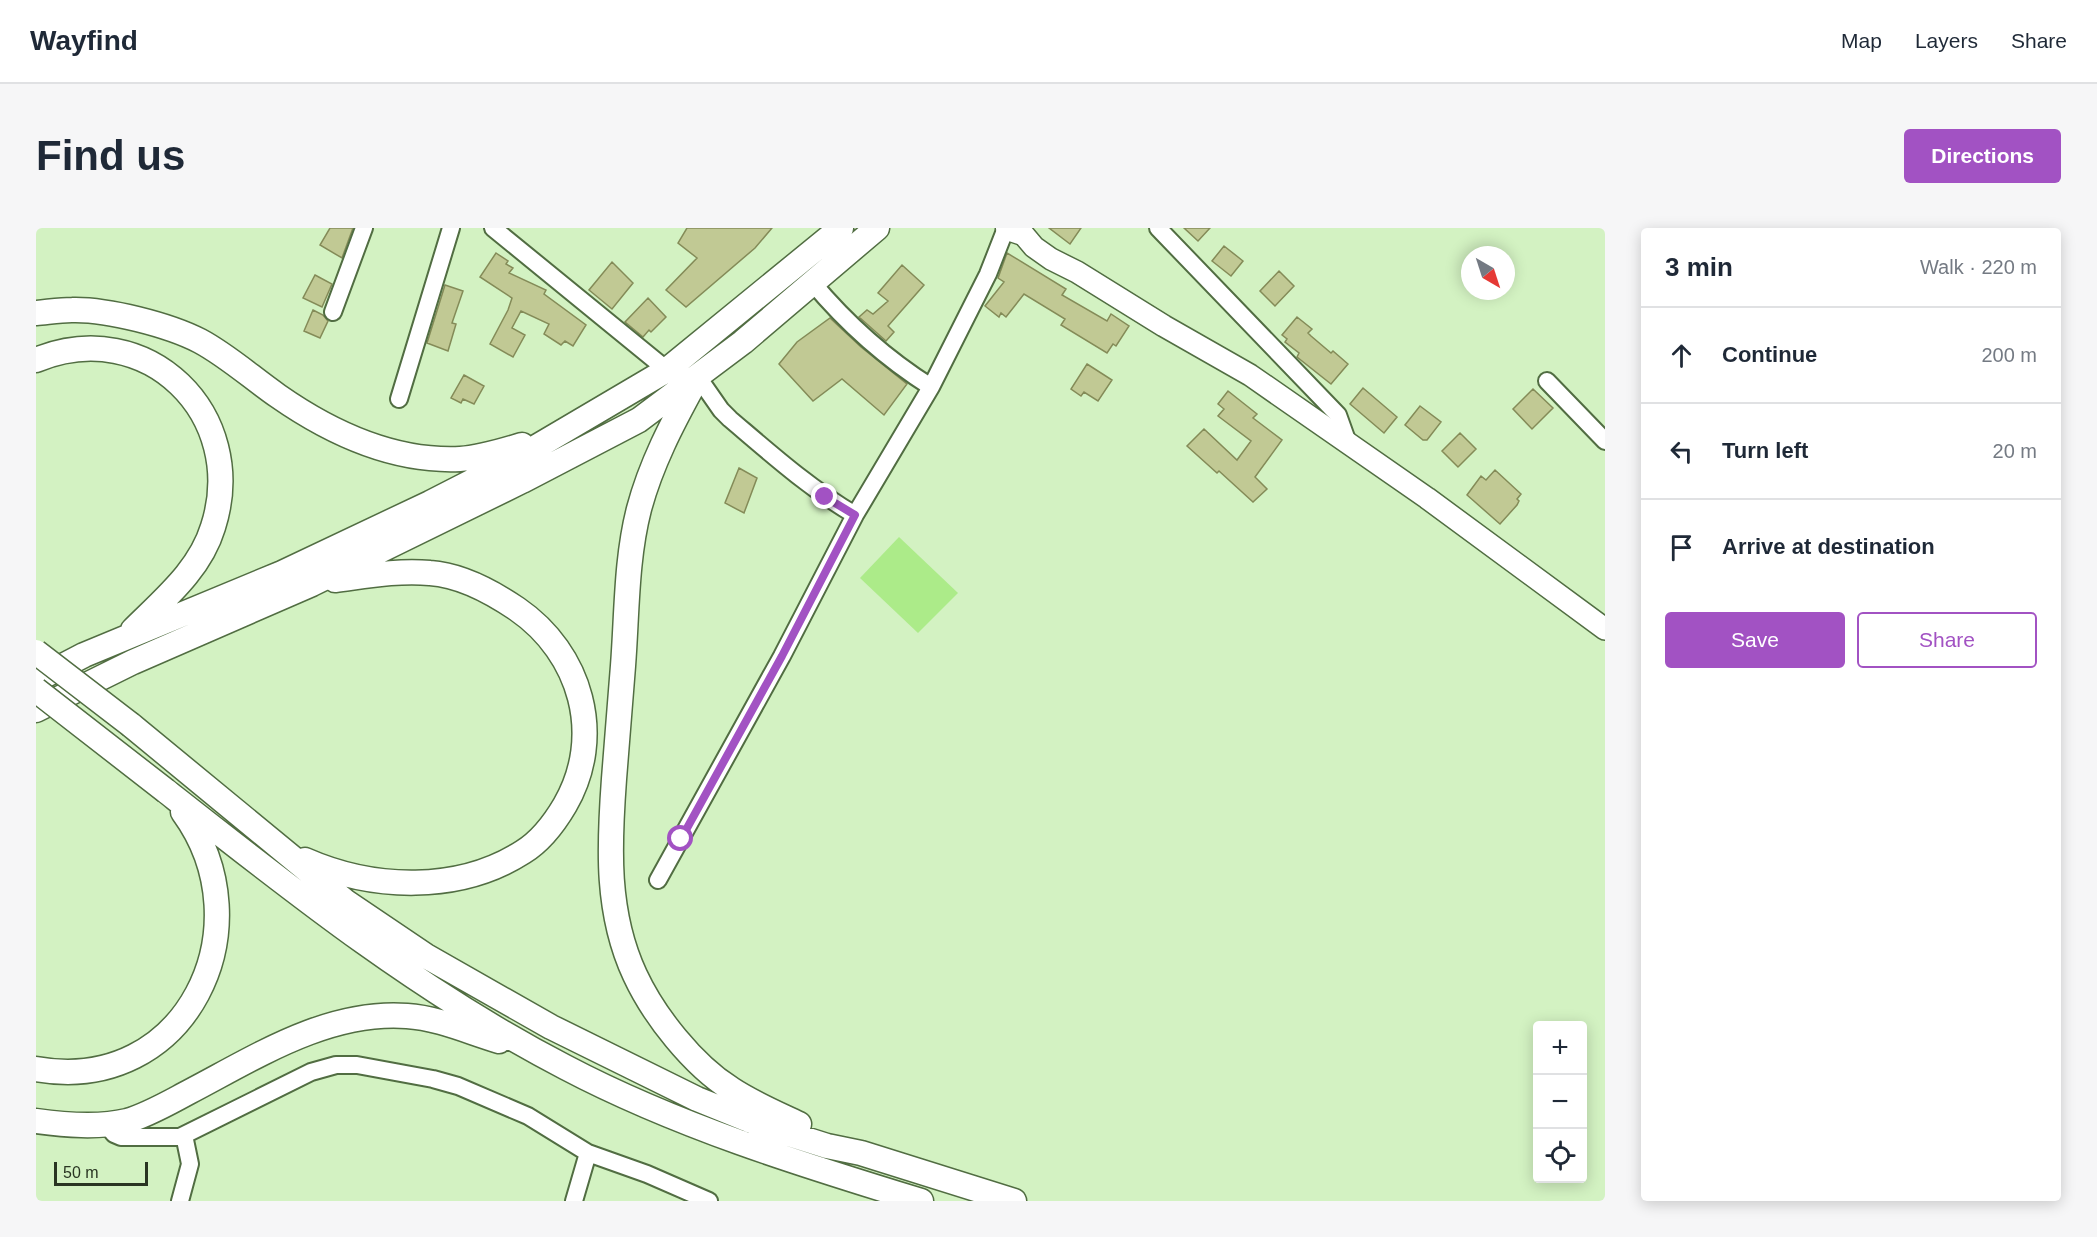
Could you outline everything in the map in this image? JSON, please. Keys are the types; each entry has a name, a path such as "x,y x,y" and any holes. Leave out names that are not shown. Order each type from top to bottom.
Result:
{"highway":[{"path":"36,710 133,662 312,584 522,481 639,420 743,342 877,228"},
{"path":"36,680 84,655 282,573 516,459 667,370 833,231"},
{"path":"36,313 74,310 114,314 198,340 227,358 308,417 368,445 399,453 460,459 510,449 567,430"},
{"path":"36,360 59,352 87,348 114,351 143,360 168,375 185,389 199,406 213,432 221,481 217,513 207,544 190,571 126,638"},
{"path":"698,377 669,430 658,456 639,510 634,538 610,831 611,880 617,921 626,953 647,997 677,1038 711,1074 749,1100 861,1154"},
{"path":"279,848 332,870 358,878 386,882 444,880 479,871 524,851 549,828 559,815 575,785 583,752 584,718 570,669 552,640 523,613 506,602 471,584 432,573 395,573 312,584"},
{"path":"36,652 131,725 346,902 426,956 551,1027 658,1081 729,1113 794,1136 1014,1201"},
{"path":"36,690 362,942 472,1014 538,1053 626,1096 692,1123 792,1160 921,1201"},
{"path":"36,1069 81,1071 103,1068 124,1061 144,1050 170,1029 192,1004 203,985 216,942 217,920 213,881 196,833 166,791"},
{"path":"36,1121 58,1124 127,1121 166,1104 273,1048 322,1027 370,1017 407,1016 435,1021 538,1053"}],"main road":[{"path":"1017,229 1034,247 1051,259 1077,272 1164,326 1250,375 1427,498 1605,629"}],"street":[{"path":"333,312 364,228"},
{"path":"399,399 451,228"},
{"path":"493,228 667,370"},
{"path":"1158,228 1338,415 1348,443"},
{"path":"658,880 782,656 855,515 931,387 988,274 1017,229"},
{"path":"812,282 855,330 904,370 931,387"},
{"path":"698,377 721,410 730,418 802,480 855,515"},
{"path":"1547,381 1605,441"},
{"path":"105,1123 114,1134 121,1137 171,1138 184,1135 311,1072 344,1064 412,1074 458,1086 528,1116 588,1153 647,1174 708,1201"},
{"path":"180,1201 190,1159 184,1135"},
{"path":"574,1201 588,1153"}],"green space":[{"path":"899,537 958,593 918,633 860,578"}],"building":[{"path":"330,228 353,228 342,258 320,245"},
{"path":"687,228 772,228 755,248 686,307 666,290 697,258 678,243"},
{"path":"1049,228 1081,228 1070,244"},
{"path":"1184,228 1210,228 1198,241"},
{"path":"1224,246 1243,261 1231,276 1212,261"},
{"path":"496,253 508,261 506,264 513,268 509,273 546,290 544,294 586,325 573,346 565,341 561,345 544,334 549,324 521,311 512,328 525,335 513,357 490,344 512,298 480,277"},
{"path":"1007,253 1066,289 1062,295 1107,321 1111,314 1129,326 1116,346 1113,344 1107,353 1061,325 1065,319 1024,294 1006,317 1001,313 999,317 985,306 1004,282 998,278"},
{"path":"612,262 633,283 612,309 589,290"},
{"path":"902,265 924,285 888,326 894,332 886,341 859,317 867,310 873,314 888,301 878,293"},
{"path":"1279,271 1294,286 1275,306 1260,291"},
{"path":"315,275 332,284 322,307 303,298"},
{"path":"445,285 463,291 452,323 456,324 448,351 427,343"},
{"path":"648,298 666,317 643,337 625,322"},
{"path":"313,310 323,315 328,321 320,338 304,331"},
{"path":"1297,317 1312,329 1308,333 1311,336 1348,364 1331,384 1297,357 1299,353 1285,342 1287,339 1282,335"},
{"path":"830,318 861,347 907,384 884,415 842,379 813,401 779,364 797,342"},
{"path":"1087,364 1112,380 1098,401 1084,392 1081,396 1071,389"},
{"path":"464,375 484,386 474,404 463,399 461,403 451,398"},
{"path":"1363,388 1397,417 1384,433 1350,404"},
{"path":"1533,389 1553,408 1532,429 1513,409"},
{"path":"1228,391 1257,414 1253,418 1282,440 1255,477 1267,489 1253,502 1187,446 1204,429 1237,460 1251,441 1218,416 1224,409 1218,404"},
{"path":"1420,406 1441,422 1427,440 1423,440 1405,425"},
{"path":"1460,433 1476,449 1458,467 1442,451"},
{"path":"739,468 757,478 744,513 725,503"},
{"path":"1495,470 1521,494 1517,499 1519,501 1517,505 1500,524 1467,495 1481,476 1486,480"}],"route":[{"path":"681,839 782,656 855,515 825,497"}]}
